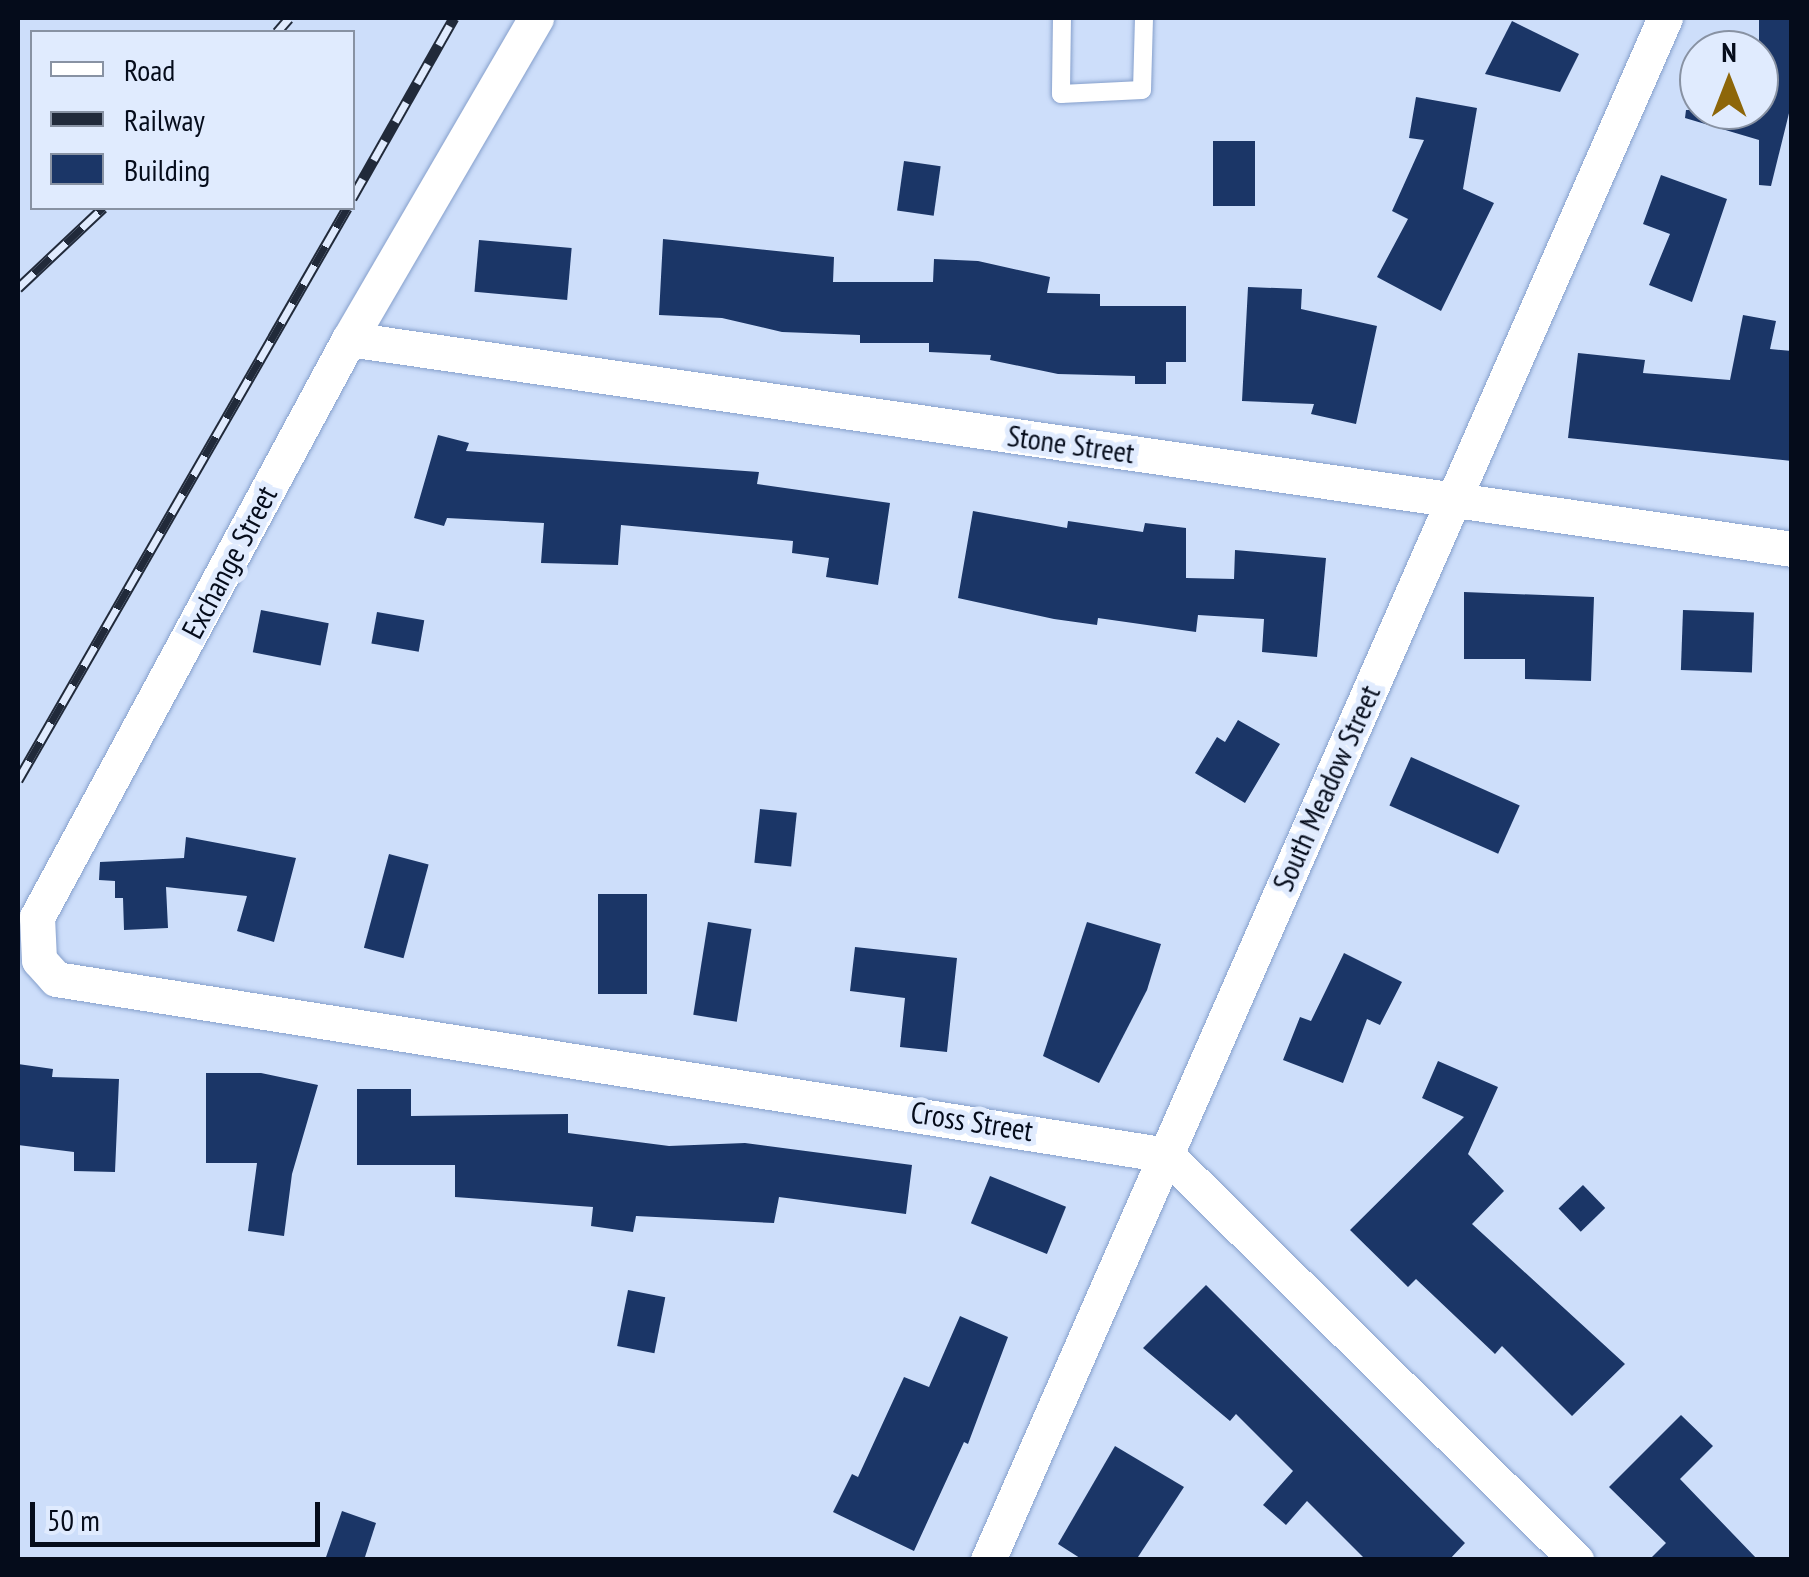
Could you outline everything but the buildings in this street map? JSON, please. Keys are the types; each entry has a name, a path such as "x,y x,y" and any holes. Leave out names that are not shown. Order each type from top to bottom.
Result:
{"street":[{"name":"Exchange Street","path":"207,1004 56,979 38,960 37,917 350,339 536,18"},
{"name":"South Meadow Street","path":"988,1560 1666,18"},
{"name":"Stone Street","path":"350,339 1792,549"},
{"name":"Cross Street","path":"207,1004 1167,1155"},
{"path":"1167,1155 1576,1560"}],"lane":[{"path":"1062,18 1062,94 1142,90 1144,18"}],"railway":[{"path":"279,30 289,18"},
{"path":"355,193 454,18"},
{"path":"18,288 101,210"},
{"path":"18,780 346,210"}]}
